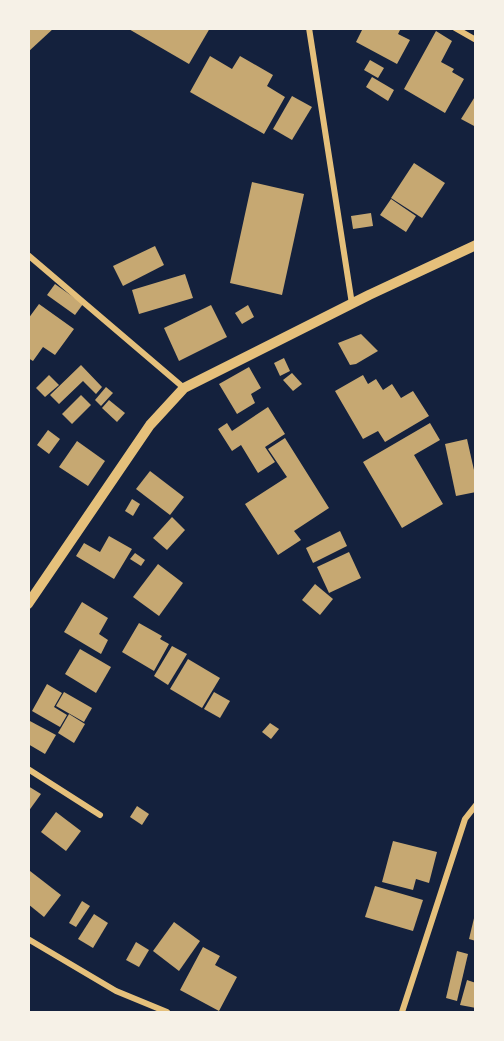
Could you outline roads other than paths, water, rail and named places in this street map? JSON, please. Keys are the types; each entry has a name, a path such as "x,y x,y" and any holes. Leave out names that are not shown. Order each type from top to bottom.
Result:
{"street":[{"path":"309,28 352,304"},
{"path":"455,28 476,40"},
{"path":"28,604 150,425 184,388 476,245"},
{"path":"28,255 184,388"},
{"path":"28,769 100,815"},
{"path":"402,1012 465,819 476,805"},
{"path":"28,939 116,991 167,1012"}]}
